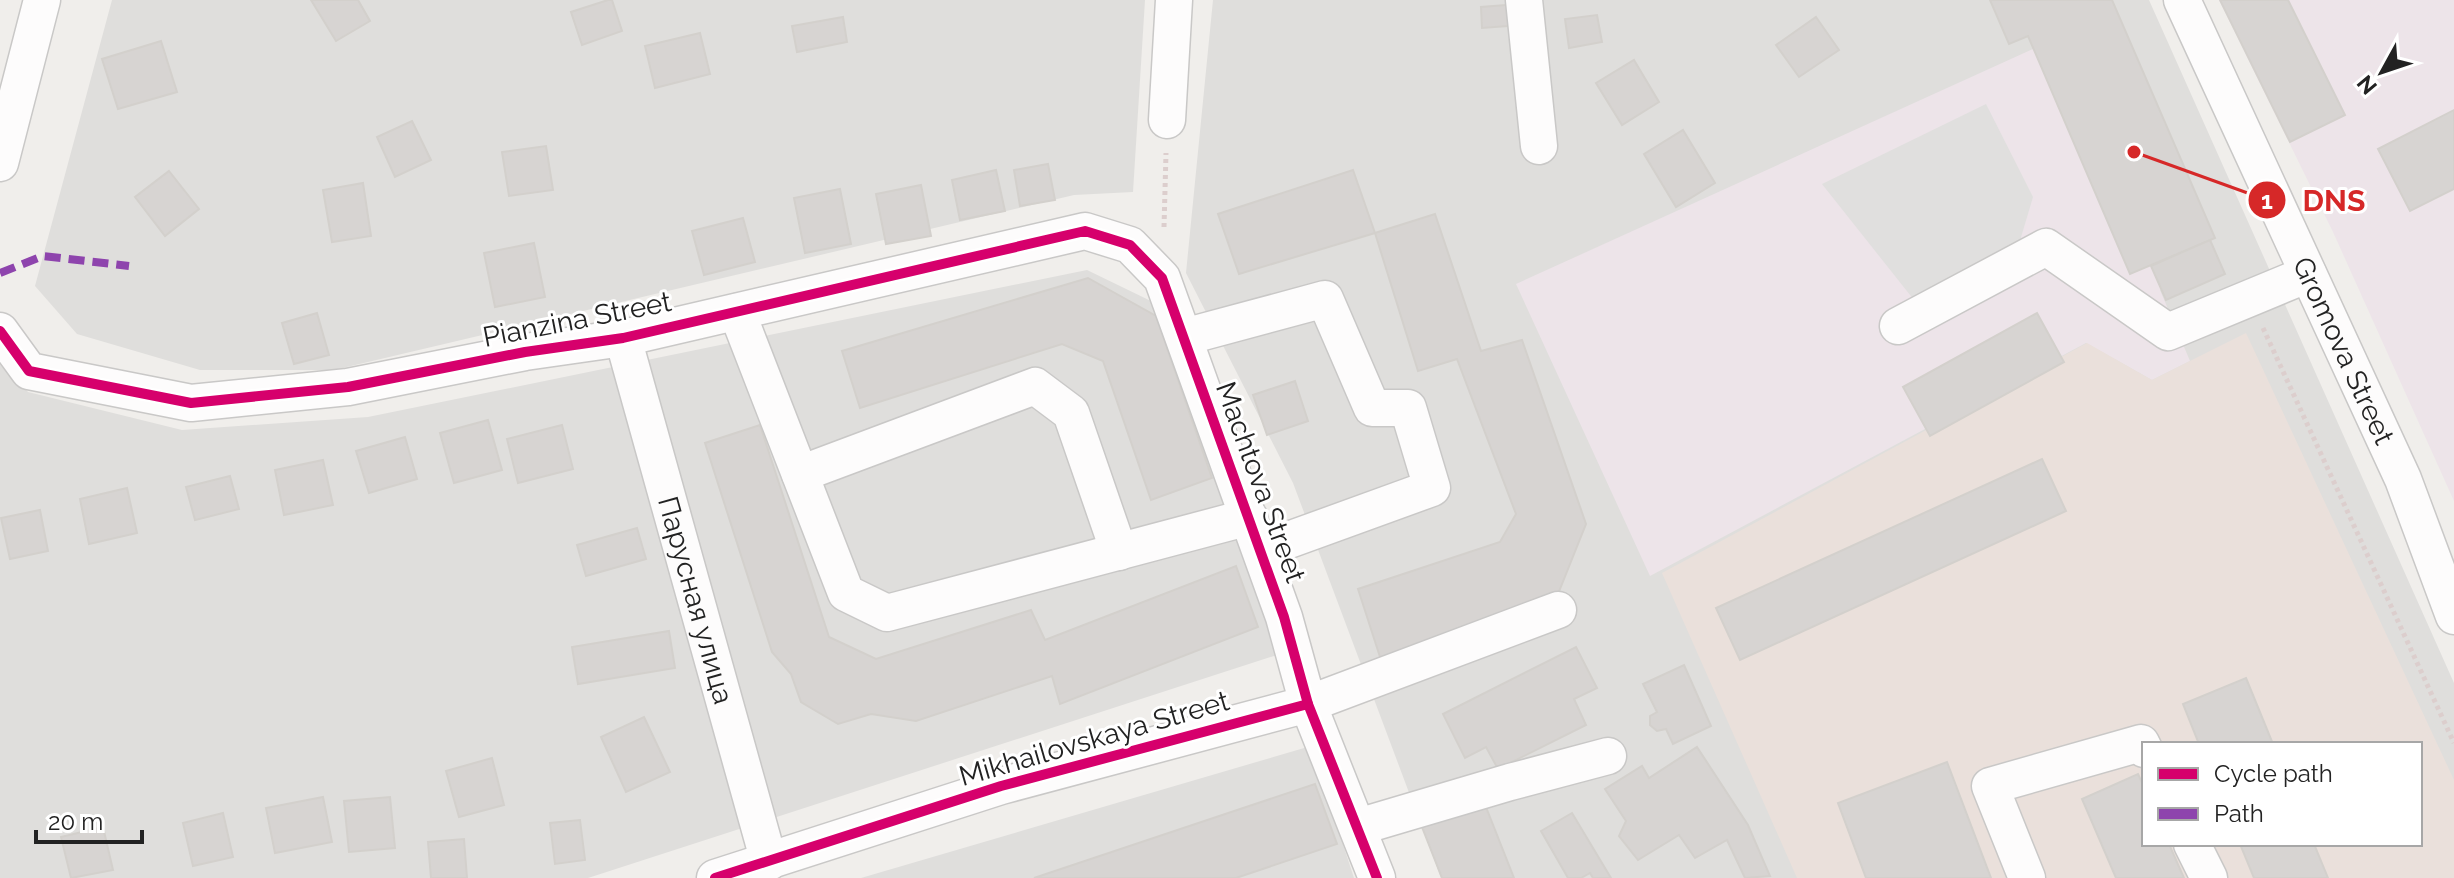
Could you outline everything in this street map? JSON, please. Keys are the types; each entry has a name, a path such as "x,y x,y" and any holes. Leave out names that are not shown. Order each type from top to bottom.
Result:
{"street":[{"path":"0,163 42,0"},
{"path":"1167,120 1174,0"},
{"path":"1524,0 1539,146"},
{"name":"Gromova Street","path":"2182,0 2403,479 2454,616"},
{"name":"Pianzina Street","path":"0,331 29,371 191,403 348,387 525,352 623,338 1085,231 1130,245 1162,278"},
{"path":"1898,326 2046,247 2168,332 2308,274"},
{"name":"Machtova Street","path":"1162,278 1284,617 1308,704"},
{"path":"737,312 846,593 887,613 1119,552 1255,534 1432,488 1408,408 1372,408 1325,299 1184,337"},
{"name":"Парусная улица","path":"623,338 769,862"},
{"path":"800,474 1035,386 1071,413 1119,552"},
{"name":"Mikhailovskaya Street","path":"715,878 1001,786 1308,704 1558,610"},
{"path":"1308,704 1377,878"},
{"path":"2027,878 1990,786 2142,745"},
{"path":"1358,827 1608,756"},
{"path":"2193,846 2209,878"}],"path":[{"path":"1162,278 1167,120"},
{"path":"2249,298 2454,743"}],"shaded area":[{"path":"112,0 1145,0 1133,192 1074,195 334,370 200,370 77,334 35,286"},
{"path":"1213,0 2149,0 2454,683 2454,878 1441,878 1293,483 1186,273"},
{"path":"2219,0 2454,0 2454,501 2333,232"},
{"path":"2092,22 2209,266 2160,290 2190,361 2152,380 2086,343 1650,576 1516,284"},
{"path":"1986,104 2033,197 2016,254 1918,305 1822,184"},
{"path":"1087,270 1155,303 1280,654 588,878 0,878 0,360 28,392 182,430 368,417"},
{"path":"2246,333 2454,780 2454,878 1797,878 1662,573 2087,343 2152,380"},
{"path":"1311,746 1354,878 861,878"}],"building":[{"path":"311,0 358,0 370,21 336,41"},
{"path":"612,0 622,31 582,45 571,12"},
{"path":"1990,0 2112,0 2215,238 2130,274 2028,36 2009,44"},
{"path":"2220,0 2288,0 2345,115 2290,142"},
{"path":"1519,4 1521,25 1482,28 1481,7"},
{"path":"1597,15 1602,42 1569,48 1565,19"},
{"path":"843,17 847,42 797,52 792,26"},
{"path":"1816,17 1839,50 1799,77 1776,45"},
{"path":"700,33 710,74 655,88 645,46"},
{"path":"161,41 177,92 118,109 102,59"},
{"path":"1634,60 1659,102 1622,125 1596,83"},
{"path":"2454,110 2454,189 2410,211 2378,149"},
{"path":"412,121 431,160 395,177 377,137"},
{"path":"1683,130 1715,183 1676,207 1644,154"},
{"path":"546,146 553,190 509,196 502,152"},
{"path":"1048,164 1055,200 1020,206 1014,170"},
{"path":"996,170 1005,211 960,220 952,180"},
{"path":"1353,170 1375,233 1239,274 1218,214"},
{"path":"169,171 199,209 165,236 135,197"},
{"path":"363,183 371,236 332,242 323,190"},
{"path":"921,185 931,236 886,244 876,194"},
{"path":"840,189 851,244 805,253 794,198"},
{"path":"1435,214 1481,351 1522,340 1586,524 1558,594 1381,660 1358,589 1500,542 1516,514 1457,359 1418,371 1375,233"},
{"path":"743,218 755,262 704,275 692,231"},
{"path":"2210,240 2225,274 2166,300 2151,266"},
{"path":"534,243 545,297 495,307 484,253"},
{"path":"1088,278 1156,316 1212,478 1151,500 1103,361 1062,344 860,408 842,351"},
{"path":"317,313 329,355 294,364 282,323"},
{"path":"2037,313 2064,362 1930,436 1903,387"},
{"path":"1295,381 1308,421 1267,435 1253,395"},
{"path":"488,420 502,470 454,483 440,433"},
{"path":"562,425 573,469 518,483 507,439"},
{"path":"760,425 829,637 876,659 1031,610 1045,640 1236,566 1258,627 1060,704 1052,676 916,721 871,714 838,724 801,702 791,674 772,652 705,443"},
{"path":"405,437 417,479 369,493 356,451"},
{"path":"2042,459 2066,511 1740,660 1716,608"},
{"path":"323,460 333,505 284,515 275,470"},
{"path":"230,476 239,509 195,520 186,487"},
{"path":"127,488 137,533 89,544 80,499"},
{"path":"40,510 48,551 10,559 1,518"},
{"path":"637,528 646,559 586,576 577,545"},
{"path":"669,631 675,668 578,684 572,647"},
{"path":"1576,647 1597,688 1574,699 1586,725 1498,769 1486,747 1465,758 1443,714"},
{"path":"1684,665 1711,726 1673,744 1666,729 1657,731 1650,725 1650,716 1657,712 1643,684"},
{"path":"2246,678 2272,742 2198,742 2183,704"},
{"path":"644,717 670,772 626,792 601,737"},
{"path":"1697,747 1748,825 1770,876 1745,878 1727,840 1695,858 1679,835 1638,860 1619,836 1626,821 1605,789 1642,766 1649,778"},
{"path":"492,758 504,805 459,817 446,771"},
{"path":"1947,762 1991,878 1866,878 1838,803"},
{"path":"2138,774 2142,783 2142,846 2170,846 2184,878 2116,878 2082,799"},
{"path":"1315,784 1337,844 1236,878 1034,878"},
{"path":"323,797 332,842 275,853 266,808"},
{"path":"390,797 395,848 349,852 344,801"},
{"path":"1484,802 1514,878 1442,878 1422,827"},
{"path":"223,813 233,857 193,866 183,823"},
{"path":"1572,813 1611,878 1593,878 1590,873 1581,878 1568,878 1541,831"},
{"path":"580,820 585,860 555,864 550,823"},
{"path":"103,827 113,870 71,878 61,837"},
{"path":"464,839 467,878 431,878 428,842"},
{"path":"2241,846 2315,846 2328,878 2254,878"}],"marked path":[{"path":"0,273 43,256 129,266"}],"cycle path":[{"path":"0,331 29,371 191,403 348,387 525,352 623,338 1085,231 1130,245 1162,278 1284,617 1308,704"},
{"path":"715,878 1001,786 1308,704 1377,878"}],"place":[{"name":"DNS","path":"2134,152"}]}
